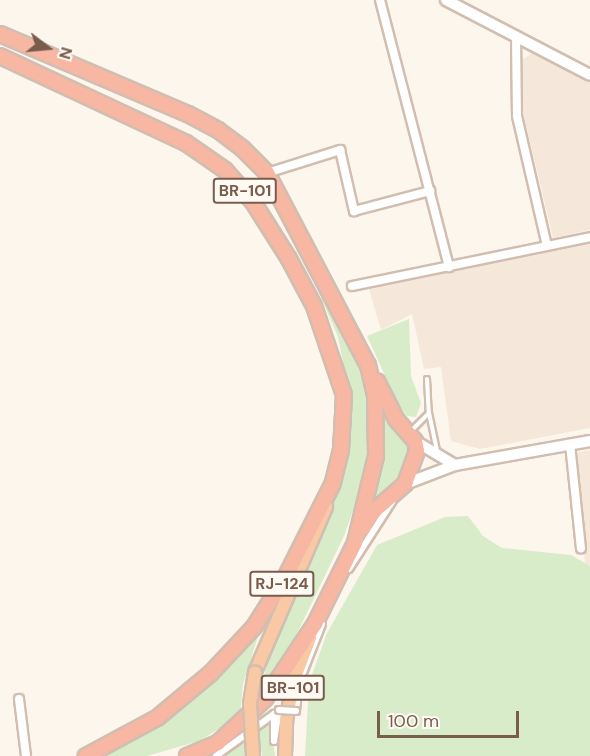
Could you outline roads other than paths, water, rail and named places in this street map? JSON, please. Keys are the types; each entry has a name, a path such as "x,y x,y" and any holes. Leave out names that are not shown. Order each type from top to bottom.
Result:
{"highway":[{"path":"0,28 118,83"},
{"name":"BR-101","path":"0,34 118,83 218,130 267,173 368,365 375,396 375,456 355,543 315,624 295,677 286,720 285,756"},
{"name":"BR-101","path":"0,56 186,143 239,183 289,259 326,338 344,395 341,450 317,533 255,672 250,704 253,756"},
{"path":"355,543 373,512 405,484 415,460 412,437 396,419 368,365"},
{"name":"RJ-124","path":"86,756 132,733 172,707 211,673 254,627 285,578 333,483"},
{"path":"187,756 218,743 265,699 315,624"}],"main road":[{"path":"446,0 590,75"},
{"path":"412,437 455,465"},
{"path":"405,484 455,465 590,441"}],"street":[{"path":"380,0 449,267"},
{"path":"516,36 518,116 547,246"},
{"path":"267,173 340,150 354,211 430,191"},
{"path":"352,286 590,237"},
{"path":"570,444 581,548"},
{"path":"216,756 274,714 274,741 279,710 296,711 299,683 326,612 365,540 405,484"},
{"path":"19,699 26,756"}],"lane":[{"path":"427,379 429,413 437,455"},
{"path":"412,437 429,413"}]}
